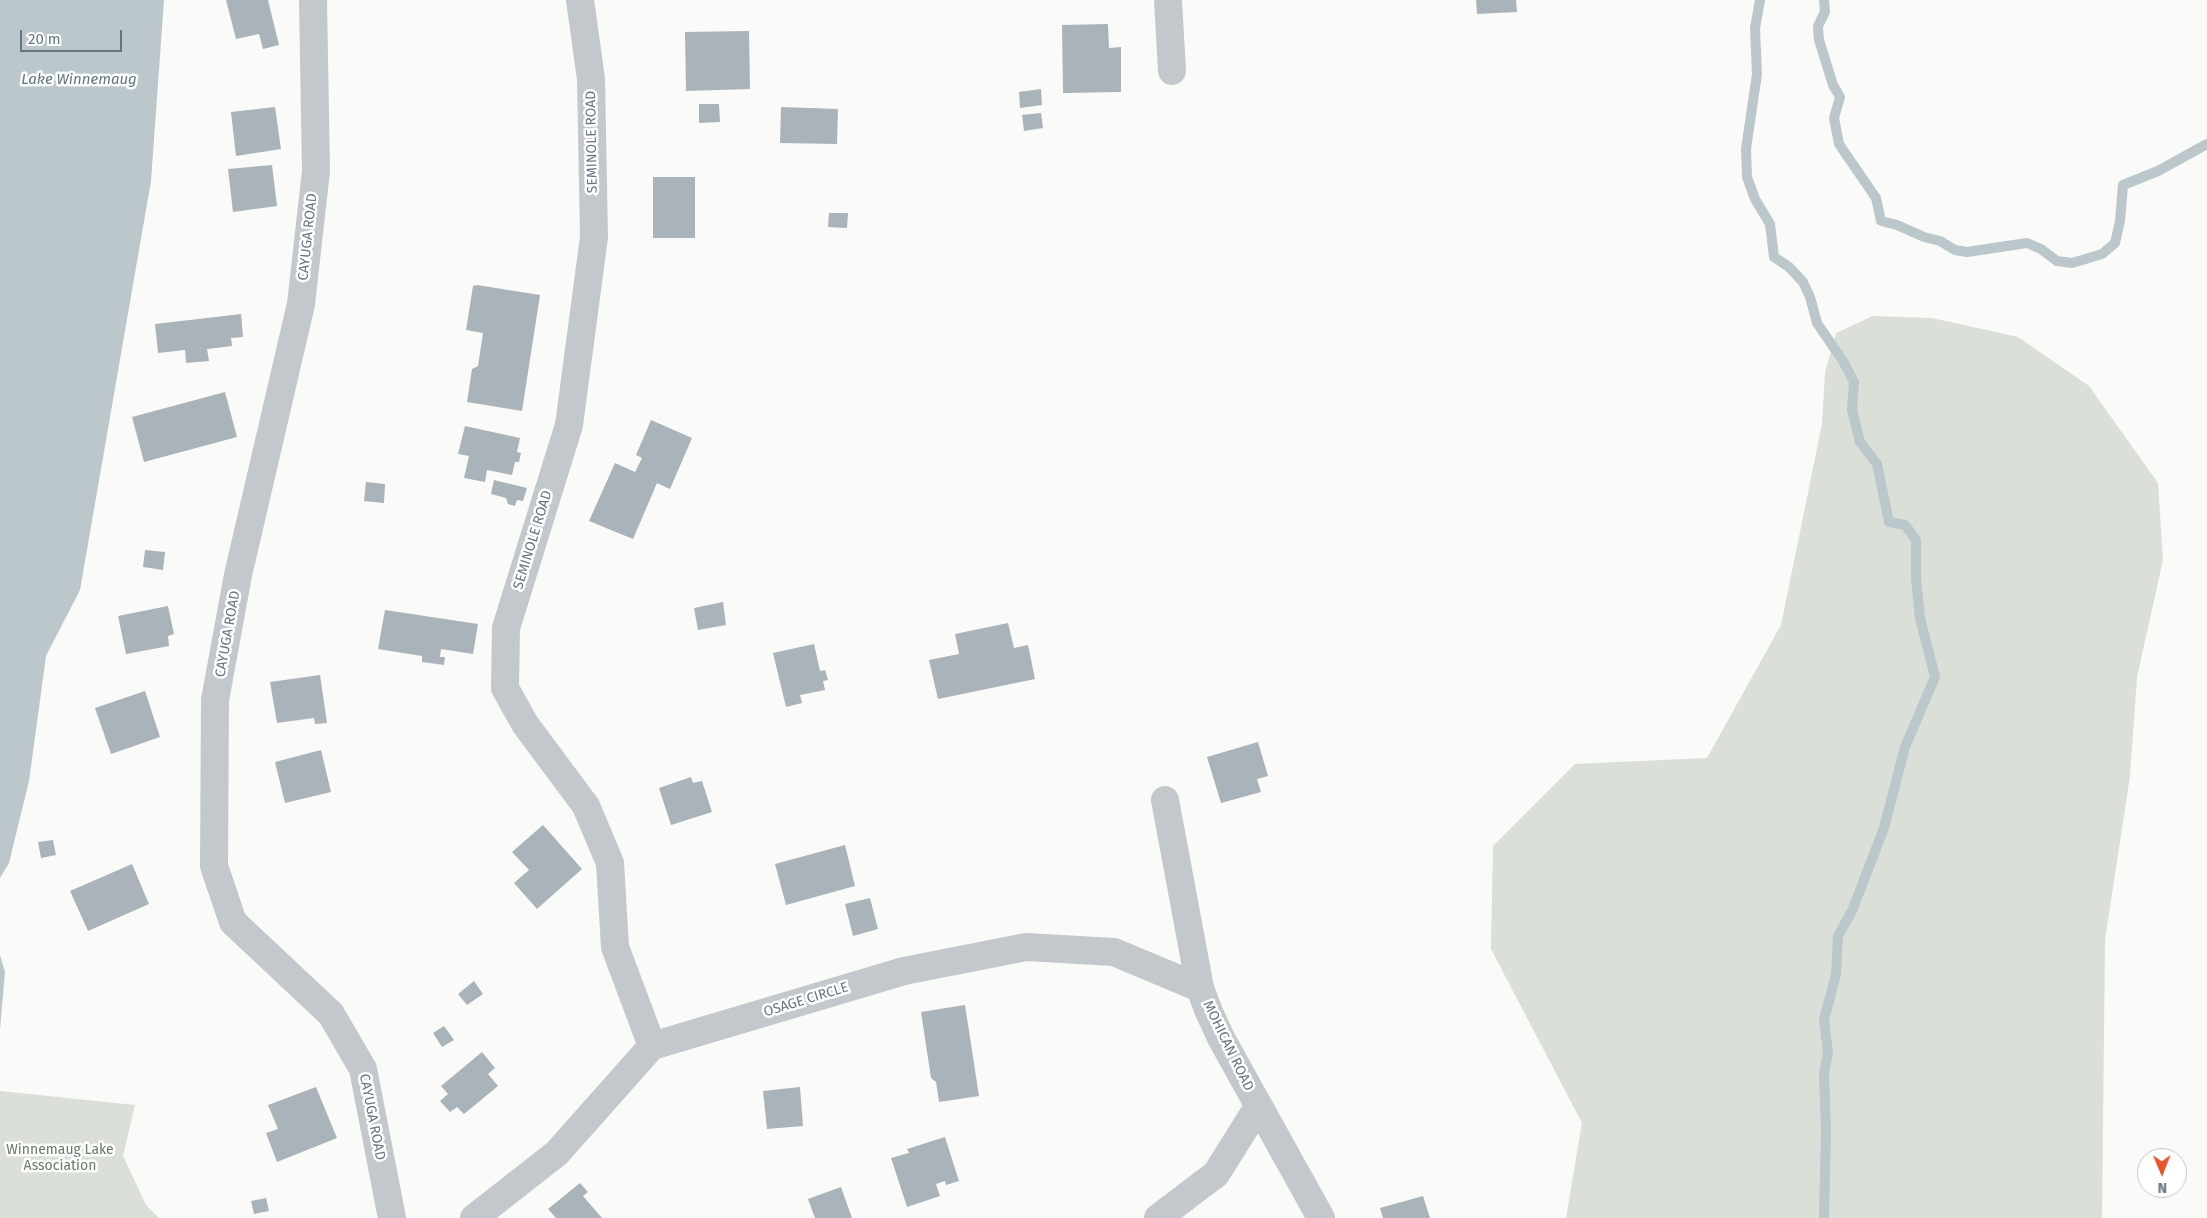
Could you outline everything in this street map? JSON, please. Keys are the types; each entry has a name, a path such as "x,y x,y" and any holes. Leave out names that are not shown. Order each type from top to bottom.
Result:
{"street":[{"name":"CAYUGA ROAD","path":"313,0 316,171 301,304 238,575 216,700 214,866 233,922 331,1014 363,1069 392,1218"},
{"name":"SEMINOLE ROAD","path":"580,0 591,79 594,237 569,425 506,628 505,688 525,724 586,806 610,863 614,947 652,1046"},
{"path":"1168,0 1172,71"},
{"name":"MOHICAN ROAD","path":"1165,800 1200,988 1221,1038 1320,1218"},
{"name":"OSAGE CIRCLE","path":"652,1046 904,971 1026,948 1114,952 1200,988"},
{"path":"474,1218 557,1153 652,1046"},
{"path":"1158,1218 1216,1174 1258,1107"}],"green space":[{"path":"1873,316 1932,318 2018,337 2089,386 2158,483 2163,560 2137,677 2130,776 2105,940 2102,1218 1566,1218 1582,1123 1491,949 1493,846 1575,764 1707,758 1781,625 1822,424 1825,373 1836,333"},
{"name":"Winnemaug Lake Association","path":"0,1091 135,1105 123,1156 146,1205 159,1218 0,1218"}],"water":[{"name":"Lake Winnemaug","path":"0,0 164,0 151,181 80,590 46,656 29,781 9,863 0,878"},
{"path":"0,955 5,972 0,1030"}],"building":[{"path":"226,0 268,0 279,45 263,49 259,34 236,39"},
{"path":"1476,0 1516,0 1517,12 1477,14"},
{"path":"1108,24 1109,48 1121,47 1121,92 1063,93 1062,25"},
{"path":"749,31 750,89 686,91 685,32"},
{"path":"1041,89 1042,105 1020,108 1019,92"},
{"path":"699,104 719,104 720,122 699,123"},
{"path":"275,107 281,149 236,156 231,112"},
{"path":"781,107 838,109 837,144 780,143"},
{"path":"1041,113 1043,128 1024,131 1022,115"},
{"path":"272,165 277,206 233,212 228,169"},
{"path":"653,177 695,177 695,238 653,238"},
{"path":"829,213 848,213 847,228 828,227"},
{"path":"477,285 540,295 522,411 467,402 472,369 478,366 483,333 466,330 473,286"},
{"path":"241,314 243,337 231,338 232,346 207,349 209,361 186,363 185,350 158,353 155,324"},
{"path":"225,392 237,437 144,462 132,417"},
{"path":"651,420 692,438 670,489 657,483 633,539 589,521 615,463 635,472 642,458 636,455"},
{"path":"465,426 520,438 517,452 521,453 519,462 515,462 512,475 487,470 485,482 464,478 469,456 458,454"},
{"path":"494,480 527,488 523,501 517,500 515,506 508,504 506,498 491,494"},
{"path":"366,482 385,484 384,503 364,501"},
{"path":"145,550 165,552 163,570 143,567"},
{"path":"723,602 726,625 698,630 694,608"},
{"path":"168,606 174,634 168,636 169,646 126,654 118,616"},
{"path":"385,610 478,624 473,654 441,649 440,657 445,657 444,665 422,662 422,656 378,649"},
{"path":"1008,623 1014,648 1028,645 1035,679 938,699 929,660 959,654 955,634"},
{"path":"814,644 820,671 825,670 828,680 823,681 825,690 800,695 802,703 786,707 773,653"},
{"path":"320,675 327,723 315,724 314,718 277,723 270,682"},
{"path":"145,691 160,737 111,754 95,708"},
{"path":"1258,742 1268,776 1257,779 1261,792 1221,803 1207,757"},
{"path":"321,750 331,792 285,803 275,762"},
{"path":"691,777 693,783 702,781 712,812 671,825 659,788"},
{"path":"543,825 582,869 537,909 514,883 529,870 512,852"},
{"path":"53,840 56,855 41,858 38,842"},
{"path":"845,845 855,886 786,905 775,864"},
{"path":"132,864 149,904 88,931 70,891"},
{"path":"870,898 878,929 853,936 845,904"},
{"path":"474,981 483,994 467,1005 458,994"},
{"path":"965,1005 979,1096 939,1102 936,1082 931,1078 921,1012"},
{"path":"444,1026 454,1040 442,1047 433,1033"},
{"path":"482,1052 495,1068 488,1074 498,1086 464,1114 457,1107 450,1112 440,1101 448,1094 441,1086"},
{"path":"316,1087 337,1138 277,1162 266,1133 278,1129 268,1105"},
{"path":"800,1087 803,1126 767,1129 763,1091"},
{"path":"945,1137 959,1181 946,1185 945,1181 936,1184 940,1196 907,1207 891,1158 909,1153 907,1149"},
{"path":"580,1183 588,1192 583,1196 602,1218 556,1218 548,1209"},
{"path":"841,1187 852,1218 815,1218 808,1199"},
{"path":"1423,1196 1430,1218 1383,1218 1380,1208"},
{"path":"266,1198 269,1211 254,1214 251,1201"}],"waterway":[{"path":"1760,0 1755,28 1757,74 1746,149 1747,177 1755,199 1770,224 1774,257 1789,267 1803,282 1810,297 1817,323 1843,361 1854,382 1852,410 1860,442 1877,464 1889,522 1905,525 1916,540 1916,578 1920,618 1935,677 1905,747 1884,828 1852,911 1838,936 1836,974 1824,1020 1828,1052 1824,1074 1826,1131 1824,1218"},
{"path":"1824,0 1825,12 1818,26 1819,40 1833,85 1840,97 1834,118 1839,144 1876,198 1881,221 1940,241 1955,250 1967,252 2027,243 2041,249 2057,261 2072,263 2102,254 2115,243 2120,221 2123,185 2158,171 2207,144"}]}
